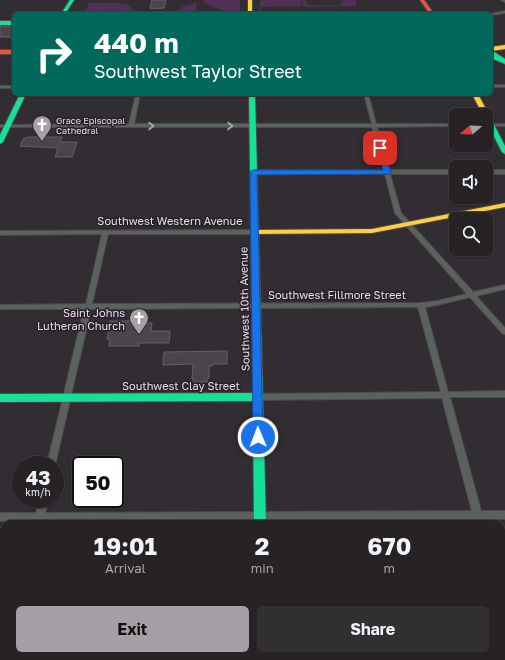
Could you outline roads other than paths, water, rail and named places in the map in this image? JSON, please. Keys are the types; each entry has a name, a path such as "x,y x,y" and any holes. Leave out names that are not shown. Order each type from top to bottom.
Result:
{"main road":[{"path":"65,7 72,0"},
{"path":"250,0 250,12"},
{"path":"422,0 431,12"},
{"path":"429,0 436,12"},
{"path":"0,23 12,23"},
{"path":"493,49 505,47"},
{"path":"0,52 12,52"},
{"path":"493,53 505,62"},
{"path":"493,57 505,62"},
{"path":"0,142 4,126 22,96"},
{"name":"Southwest 10th Avenue","path":"252,96 260,520"},
{"path":"476,96 482,108"},
{"path":"493,133 505,152"},
{"name":"Southwest Western Avenue","path":"254,232 366,231 505,205"},
{"name":"Southwest Clay Street","path":"0,398 257,397"}],"street":[{"path":"493,14 505,12"},
{"path":"493,86 505,86"},
{"path":"0,87 12,87"},
{"path":"131,126 138,96"},
{"path":"367,96 398,213 505,332"},
{"path":"4,126 449,125"},
{"path":"493,125 505,125"},
{"path":"253,172 449,172"},
{"path":"493,172 505,172"},
{"path":"53,456 106,232"},
{"name":"Southwest Western Avenue","path":"0,233 254,232"},
{"name":"Southwest Fillmore Street","path":"0,307 421,305 437,303 505,287"},
{"path":"421,305 479,520"},
{"name":"Southwest Clay Street","path":"257,397 505,394"},
{"path":"40,516 42,508"},
{"path":"0,517 40,516 260,520 505,514"}],"place":[{"name":"Grace Episcopal Cathedral","path":"42,142"},
{"name":"Saint Johns Lutheran Church","path":"139,335"}]}
